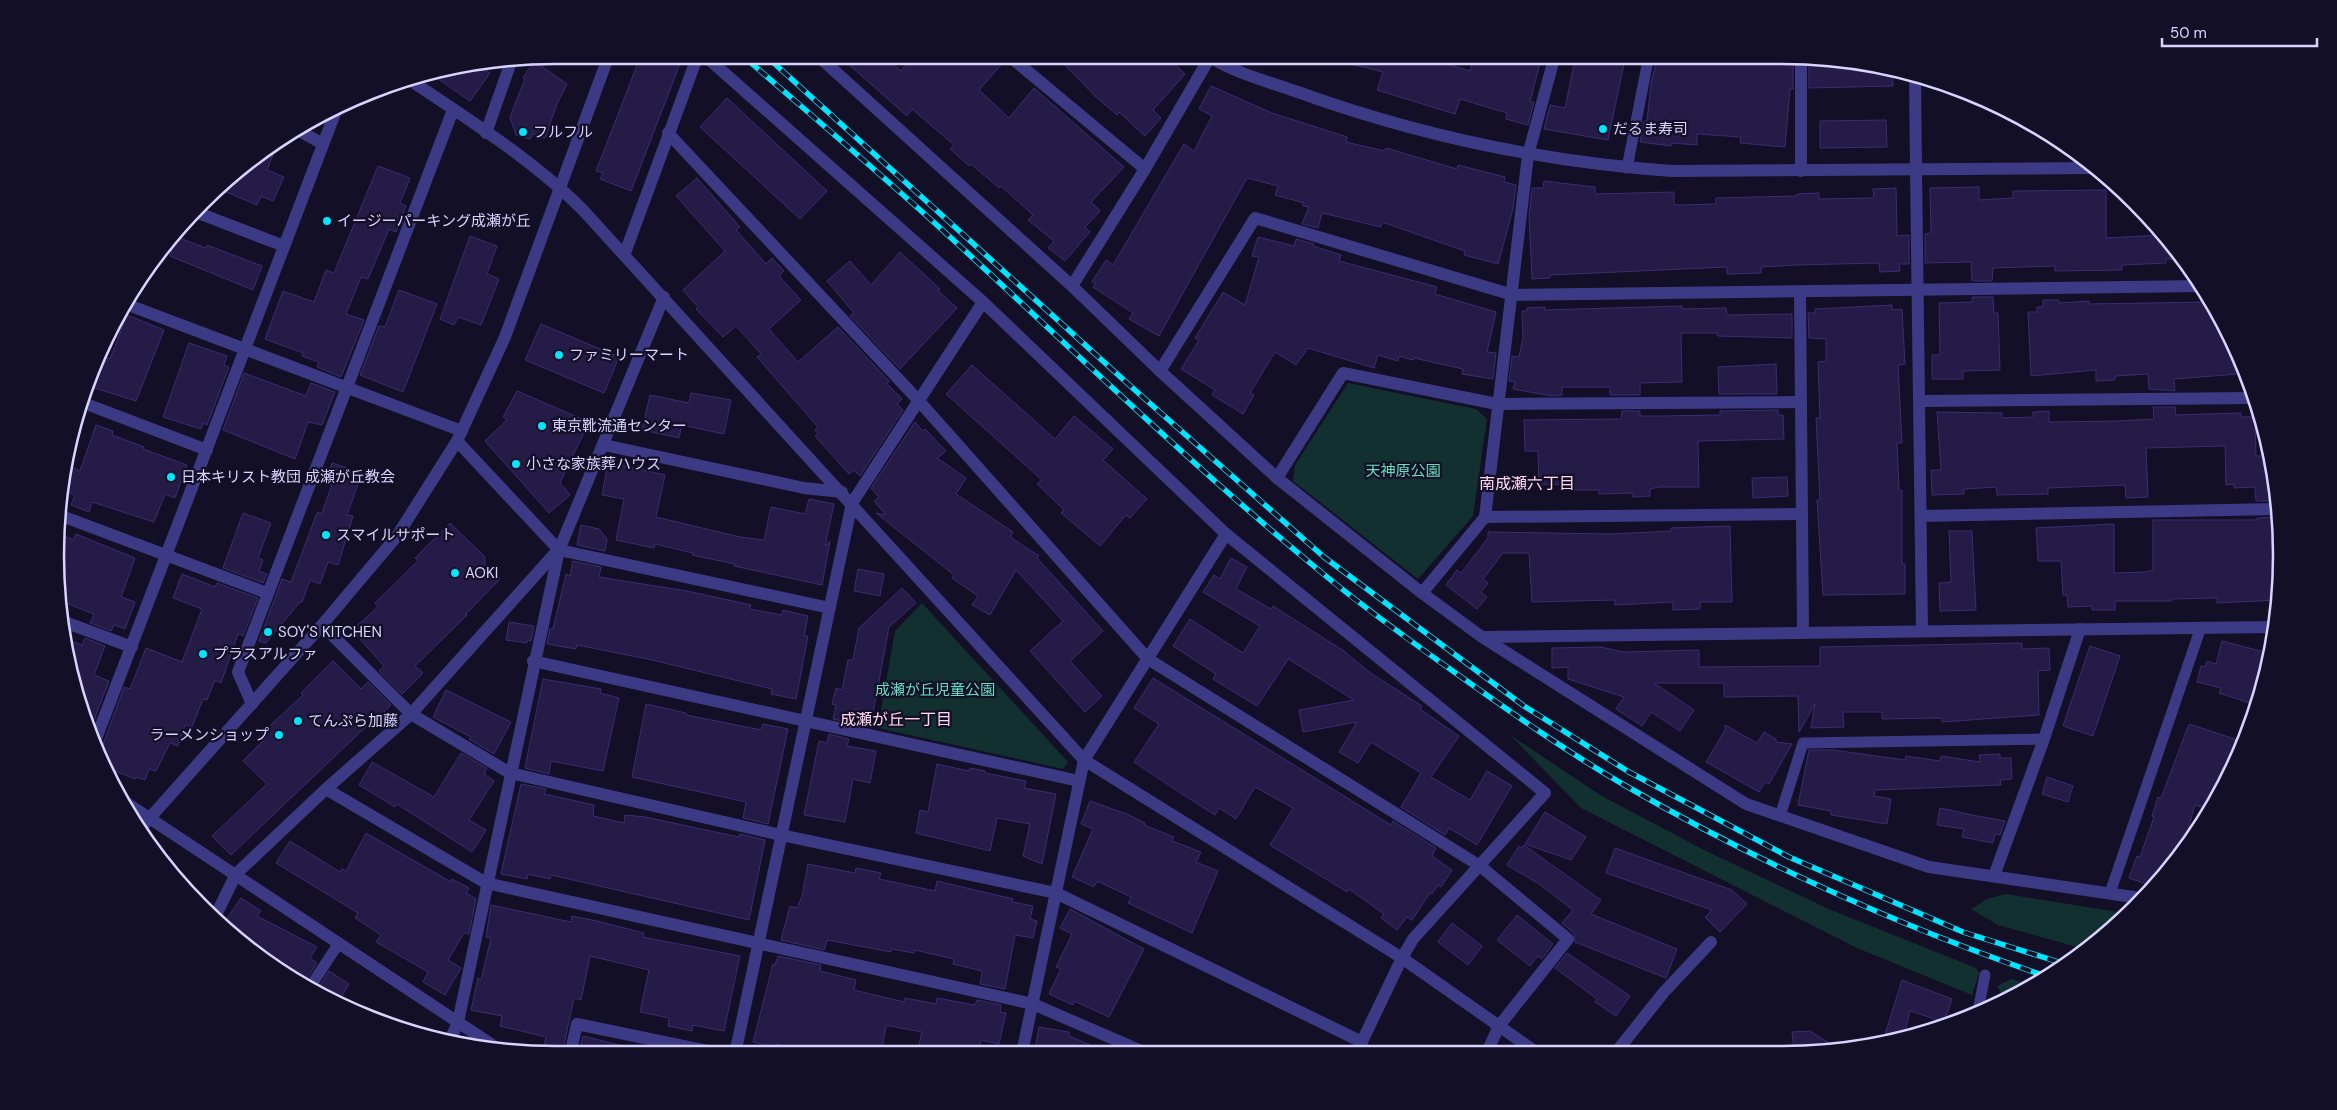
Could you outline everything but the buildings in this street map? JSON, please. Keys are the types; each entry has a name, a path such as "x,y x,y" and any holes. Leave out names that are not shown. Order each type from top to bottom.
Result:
{"street":[{"path":"144,824 322,625 397,536 460,436 505,338 606,64"},
{"path":"625,253 695,64"},
{"path":"714,64 983,302 1226,534 1545,793 1414,939 1402,958 1359,1046"},
{"path":"826,64 1072,286 1160,371 1277,478 1422,593 1482,637 1746,804 1929,867 2134,897"},
{"path":"1019,64 1145,169"},
{"path":"1072,286 1145,169 1204,64"},
{"path":"1226,64 1259,79 1347,110 1528,155 1627,168 1672,172 2085,168"},
{"path":"1422,593 1485,517 1497,404 1513,295 1528,155 1552,64"},
{"path":"1801,65 1801,171"},
{"path":"486,133 509,66"},
{"path":"1914,82 1922,631"},
{"path":"416,84 560,187 625,253 1084,760 1402,958 1527,1046"},
{"path":"252,704 238,672 453,110"},
{"path":"98,734 334,116"},
{"path":"304,133 323,144"},
{"path":"668,133 919,401 1148,659 1480,866 1568,939 1499,1026 1490,1046"},
{"path":"202,214 284,246"},
{"path":"1160,371 1255,218 1513,295 2193,286"},
{"path":"1800,291 1803,632"},
{"path":"452,1035 458,1022 533,661 559,550 664,297"},
{"path":"737,1046 852,504 983,302"},
{"path":"132,306 348,388 460,436 559,550 830,608"},
{"path":"1277,478 1343,372 1497,404 1801,402"},
{"path":"1919,401 2247,398"},
{"path":"88,405 207,450"},
{"path":"604,445 804,488 842,492"},
{"path":"1921,516 2271,509"},
{"path":"1485,517 1802,514"},
{"path":"65,518 267,594"},
{"path":"1024,1046 1084,760 1226,534"},
{"path":"218,911 236,874 326,789 411,714 559,550"},
{"path":"69,624 132,647"},
{"path":"322,625 411,714 510,773 781,835 1056,892 1357,1046"},
{"path":"1482,637 2268,627"},
{"path":"1994,876 2044,739 2080,629"},
{"path":"533,661 1079,781"},
{"path":"326,789 486,883 1033,1004 1130,1046"},
{"path":"134,807 487,1041"},
{"path":"1622,1046 1664,992 1711,942"},
{"path":"572,1046 577,1024 683,1046"}],"lane":[{"path":"1627,168 1647,64"},
{"path":"2110,894 2201,627"},
{"path":"1780,816 1803,743 2044,739"},
{"path":"313,982 339,943"},
{"path":"1979,1005 1985,974"}],"green space":[{"name":"天神原公園","path":"1348,383 1476,409 1487,419 1473,516 1418,579 1293,481 1295,465"},
{"name":"成瀬が丘児童公園","path":"922,603 1068,762 1063,769 878,728 895,631"},
{"path":"1510,735 1600,795 1706,851 1831,910 1976,968 1979,973 1972,995 1857,948 1581,808"},
{"path":"2006,894 2119,912 2078,947 1998,925 1971,909 1987,899"},
{"path":"2011,979 2024,982 2002,994 1997,986"}],"railway":[{"path":"752,64 923,213 1221,487 1367,609 1478,689 1582,760 1727,841 1779,867 1883,914 2038,974"},
{"path":"775,64 1136,391 1324,557 1524,706 1629,772 1789,857 1963,932 2057,962"}],"place":[{"name":"だるま寿司","path":"1603,129"},
{"name":"フルフル","path":"523,132"},
{"name":"イージーパーキング成瀬が丘","path":"327,221"},
{"name":"ファミリーマート","path":"559,355"},
{"name":"東京靴流通センター","path":"542,426"},
{"name":"小さな家族葬ハウス","path":"516,464"},
{"name":"日本キリスト教団 成瀬が丘教会","path":"171,477"},
{"name":"スマイルサポート","path":"326,535"},
{"name":"AOKI","path":"455,573"},
{"name":"SOY'S KITCHEN","path":"268,632"},
{"name":"プラスアルファ","path":"203,654"},
{"name":"てんぷら加藤","path":"298,721"},
{"name":"ラーメンショップ","path":"279,735"}],"district":[{"name":"南成瀬六丁目","path":"1527,483"},
{"name":"成瀬が丘一丁目","path":"896,719"}]}
